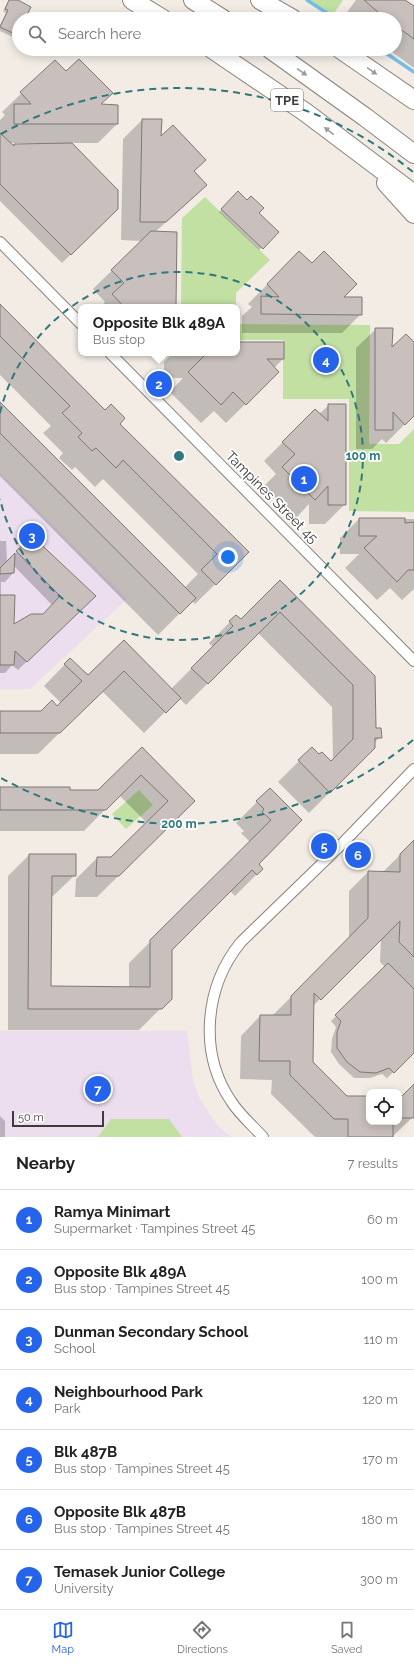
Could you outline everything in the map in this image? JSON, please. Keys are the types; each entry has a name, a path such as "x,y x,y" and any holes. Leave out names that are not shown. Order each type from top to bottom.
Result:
{"highway":[{"path":"132,0 152,12"},
{"path":"193,0 212,12"},
{"path":"260,0 281,12"},
{"name":"TPE","path":"222,56 305,112 414,194"},
{"name":"TPE","path":"280,56 414,154"},
{"path":"350,56 414,100"},
{"path":"360,154 414,214"}],"street":[{"path":"0,242 78,321"},
{"name":"Tampines Street 45","path":"113,356 414,661"},
{"path":"263,1137 230,1100 215,1067 209,1022 215,990 220,976 231,954 241,942 338,847 414,769"}],"shaded area":[{"path":"0,473 127,599 30,689 0,689"},
{"path":"0,1031 187,1031 193,1081 199,1097 217,1125 231,1137 0,1137"}],"green space":[{"path":"310,0 343,0 335,12 326,12"},
{"path":"205,197 270,260 236,293 236,304 181,304 182,218"},
{"path":"240,324 370,325 369,444 399,444 414,429 414,512 349,511 349,399 283,399 283,340 240,340"},
{"path":"139,790 153,805 126,829 112,814"},
{"path":"111,1119 169,1119 182,1137 98,1137"}],"building":[{"path":"9,0 18,0 31,7 28,12 12,12 12,33 0,27 8,10 5,9"},
{"path":"364,0 405,0 414,6 414,39 402,30 402,12 378,12"},
{"path":"79,59 113,93 101,104 118,105 118,124 14,124 14,104 31,104 20,92 55,60 66,71"},
{"path":"142,119 162,119 161,136 173,125 206,160 194,171 207,185 166,222 140,222"},
{"path":"0,133 14,146 14,144 72,143 118,190 118,209 71,255 0,184"},
{"path":"238,191 247,200 251,196 264,208 259,213 279,232 263,249 221,209"},
{"path":"151,231 177,232 176,304 121,304 112,294 124,283 111,270"},
{"path":"299,251 312,263 324,251 357,284 344,297 362,297 362,315 261,314 261,296 279,297 267,284"},
{"path":"0,304 105,410 111,404 125,418 120,424 249,552 216,585 201,570 217,554 123,460 116,468 96,448 92,451 78,437 82,433 62,413 70,406 0,336"},
{"path":"375,328 393,328 392,347 406,334 414,342 414,416 405,425 393,412 393,430 375,430"},
{"path":"240,342 284,342 284,359 267,359 279,372 246,405 233,392 221,405 188,372 204,356 240,356"},
{"path":"0,402 196,598 180,614 0,433"},
{"path":"328,404 346,404 346,505 328,505 328,486 315,500 282,467 295,454 282,442 315,409 328,421"},
{"path":"359,518 405,518 405,523 414,522 414,570 408,570 397,582 364,548 377,536 359,536"},
{"path":"32,536 96,596 27,662 15,651 14,665 0,665 0,595 15,595 14,624 31,614 43,614 60,596 16,551"},
{"path":"15,553 14,573 0,574 0,568"},
{"path":"280,580 375,676 376,728 381,728 382,738 375,738 375,748 330,793 298,760 312,747 319,754 322,752 331,761 353,739 353,685 280,612 208,684 191,668 233,626 229,621 236,615 241,619"},
{"path":"124,640 181,698 166,713 124,671 60,733 0,733 0,711 41,711 52,700 57,706 82,681 64,664 70,658 88,675"},
{"path":"142,747 195,801 119,876 96,876 97,857 111,857 168,801 141,775 106,810 0,810 0,787 70,787 70,790 98,790"},
{"path":"270,788 302,820 259,864 263,869 257,875 252,870 172,950 172,999 162,1009 28,1009 29,854 76,854 76,876 52,876 51,986 150,987 150,940 271,820 262,812 264,809 256,801"},
{"path":"414,840 414,957 399,942 400,921 321,1000 314,993 313,1062 347,1096 366,1096 366,1125 393,1125 393,1137 348,1137 348,1119 334,1119 290,1075 290,1061 259,1061 260,1015 291,1015 291,996 368,918 368,871 400,872 400,854"},
{"path":"388,963 414,989 414,1053 394,1073 389,1068 376,1073 360,1072 347,1062 337,1048 337,1032 341,1021 335,1015"},
{"path":"414,1084 414,1118 402,1118 402,1096"}],"waterway":[{"path":"307,0 325,12"},
{"path":"390,56 414,72"}],"place":[{"name":"Neighbourhood Park","path":"326,360"},
{"name":"Opposite Blk 489A","path":"159,384"},
{"name":"Ramya Minimart","path":"304,479"},
{"name":"Dunman Secondary School","path":"32,536"},
{"name":"Blk 487B","path":"324,846"},
{"name":"Opposite Blk 487B","path":"358,855"},
{"name":"Temasek Junior College","path":"98,1089"}]}
